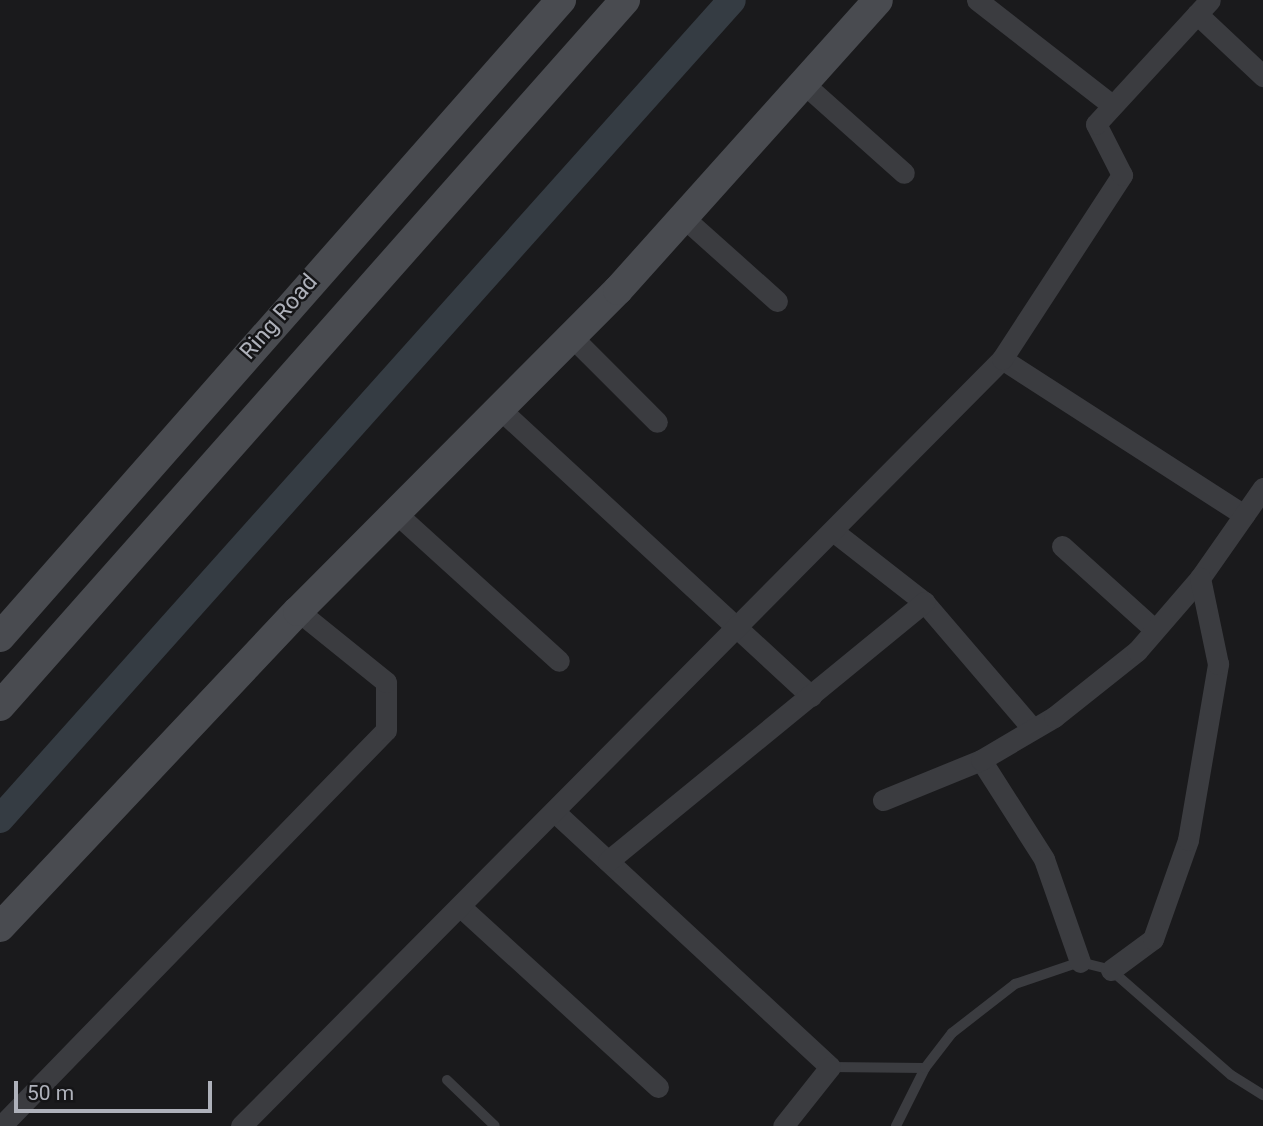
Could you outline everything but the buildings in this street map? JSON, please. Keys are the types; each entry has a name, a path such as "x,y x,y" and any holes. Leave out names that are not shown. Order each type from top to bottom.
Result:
{"main road":[{"name":"Ring Road","path":"0,637 561,0"},
{"path":"0,706 625,0"},
{"path":"0,927 298,611 398,515 572,337 683,218 878,0"}],"street":[{"path":"977,0 1112,105"},
{"path":"241,1126 463,909 1002,359 1122,175 1096,124 1204,7 1263,76"},
{"path":"803,83 904,173"},
{"path":"683,218 778,301"},
{"path":"572,337 657,422"},
{"path":"1002,359 1244,515"},
{"path":"501,410 811,696"},
{"path":"883,800 981,760 1033,729 1154,630 1200,578 1263,488"},
{"path":"398,515 559,661"},
{"path":"833,531 924,602 1033,729"},
{"path":"1062,546 1154,630"},
{"path":"1111,970 1153,939 1188,840 1219,664 1200,578"},
{"path":"608,861 924,602"},
{"path":"1,1126 386,730 386,682 298,611"},
{"path":"981,760 1044,859 1080,962"},
{"path":"557,814 830,1067 783,1126"},
{"path":"463,909 658,1087"}],"lane":[{"path":"896,1126 925,1068 952,1032 1015,984 1080,962 1111,970 1231,1075 1263,1095"},
{"path":"830,1067 925,1068"},
{"path":"447,1080 495,1126"}],"waterway":[{"path":"0,819 732,0"}]}
